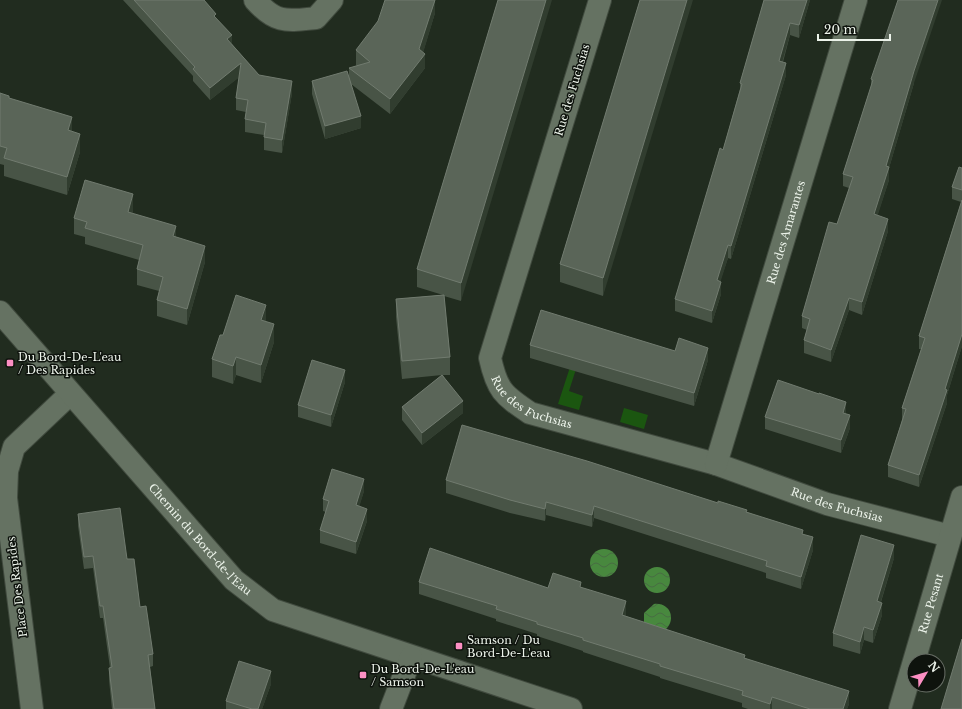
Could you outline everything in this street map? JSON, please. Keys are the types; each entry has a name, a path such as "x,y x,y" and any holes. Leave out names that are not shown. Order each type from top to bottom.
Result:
{"street":[{"path":"255,0 266,13 287,21 316,18 332,0"},
{"name":"Rue des Fuchsias","path":"600,0 490,358 495,381 510,400 530,413 716,464 827,504 950,536"},
{"name":"Rue des Amarantes","path":"716,464 856,0"},
{"name":"Chemin du Bord-de-l'Eau","path":"0,312 70,394 234,580 273,610 411,657"},
{"name":"Place Des Rapides","path":"32,709 6,498 6,471 14,447 70,394"},
{"name":"Rue Pesant","path":"900,709 962,497"},
{"path":"391,709 411,657"},
{"path":"411,657 529,709"},
{"path":"411,657 571,709"}],"shaded area":[{"path":"571,364 577,366 569,391 583,396 579,410 558,404"},
{"path":"624,408 648,415 644,429 620,422"}],"water":[{"path":"604,549 614,553 618,563 614,573 604,577 594,573 590,563 594,553"},
{"path":"657,567 666,571 670,580 666,589 657,593 648,589 644,580 648,571"},
{"path":"654,604 665,606 670,613 670,622 664,631 644,623 644,613"}],"building":[{"path":"134,0 204,0 216,14 214,16 232,35 227,39 259,75 292,81 282,140 264,137 266,123 245,119 248,100 236,98 241,63 210,88 193,69 195,67"},
{"path":"385,0 435,0 419,49 425,54 390,99 349,68 370,62 356,50 378,21"},
{"path":"498,0 546,0 461,283 417,269"},
{"path":"640,0 687,0 603,278 560,264"},
{"path":"764,0 807,0 799,25 790,23 779,61 786,63 731,246 728,245 717,280 721,282 712,311 675,299 720,148 723,150 742,84 740,83"},
{"path":"898,0 938,0 914,71 886,166 889,167 874,214 888,219 862,302 849,298 831,350 804,340 810,319 802,316 829,222 837,224 853,177 843,174 873,80 871,79"},
{"path":"347,71 361,116 325,126 312,81"},
{"path":"0,93 9,96 9,98 72,117 68,130 80,134 67,177 4,158 7,148 0,146"},
{"path":"959,167 962,168 962,190 952,187"},
{"path":"85,180 133,194 128,212 176,226 173,236 205,246 187,309 157,300 163,277 137,269 143,245 85,228 87,222 74,218"},
{"path":"962,200 962,334 945,389 947,390 919,475 888,465 906,409 902,408 925,338 919,336"},
{"path":"236,295 266,305 261,320 274,324 261,365 236,357 233,366 212,359 220,335 223,335"},
{"path":"444,295 450,357 402,361 396,299"},
{"path":"541,310 675,351 679,338 708,348 694,393 530,345"},
{"path":"312,360 345,370 331,415 298,405"},
{"path":"442,375 463,401 422,433 402,407"},
{"path":"778,380 846,402 843,413 850,415 841,440 765,417"},
{"path":"462,425 587,461 718,503 718,501 747,510 746,512 803,530 802,534 813,537 801,577 766,566 767,561 594,506 592,515 546,502 545,509 510,500 446,480"},
{"path":"332,469 364,479 356,505 367,509 356,542 320,530 329,501 323,499"},
{"path":"120,508 127,559 134,559 140,607 146,606 153,654 148,655 155,709 114,709 109,668 112,667 103,606 100,606 93,556 84,557 78,514"},
{"path":"861,535 894,545 877,601 882,603 873,630 864,627 860,642 833,633"},
{"path":"430,548 548,588 553,573 581,582 580,587 626,601 622,615 745,655 744,658 849,691 843,709 810,709 772,697 770,704 742,695 743,691 660,666 660,664 583,640 583,638 537,624 537,622 496,609 497,606 419,582"},
{"path":"962,639 962,709 941,709"},
{"path":"239,661 271,671 258,709 252,709 226,701"}],"place":[{"name":"Du Bord-De-L'eau / Des Rapides","path":"10,363"},
{"name":"Samson / Du Bord-De-L'eau","path":"459,646"},
{"name":"Du Bord-De-L'eau / Samson","path":"363,675"}]}
